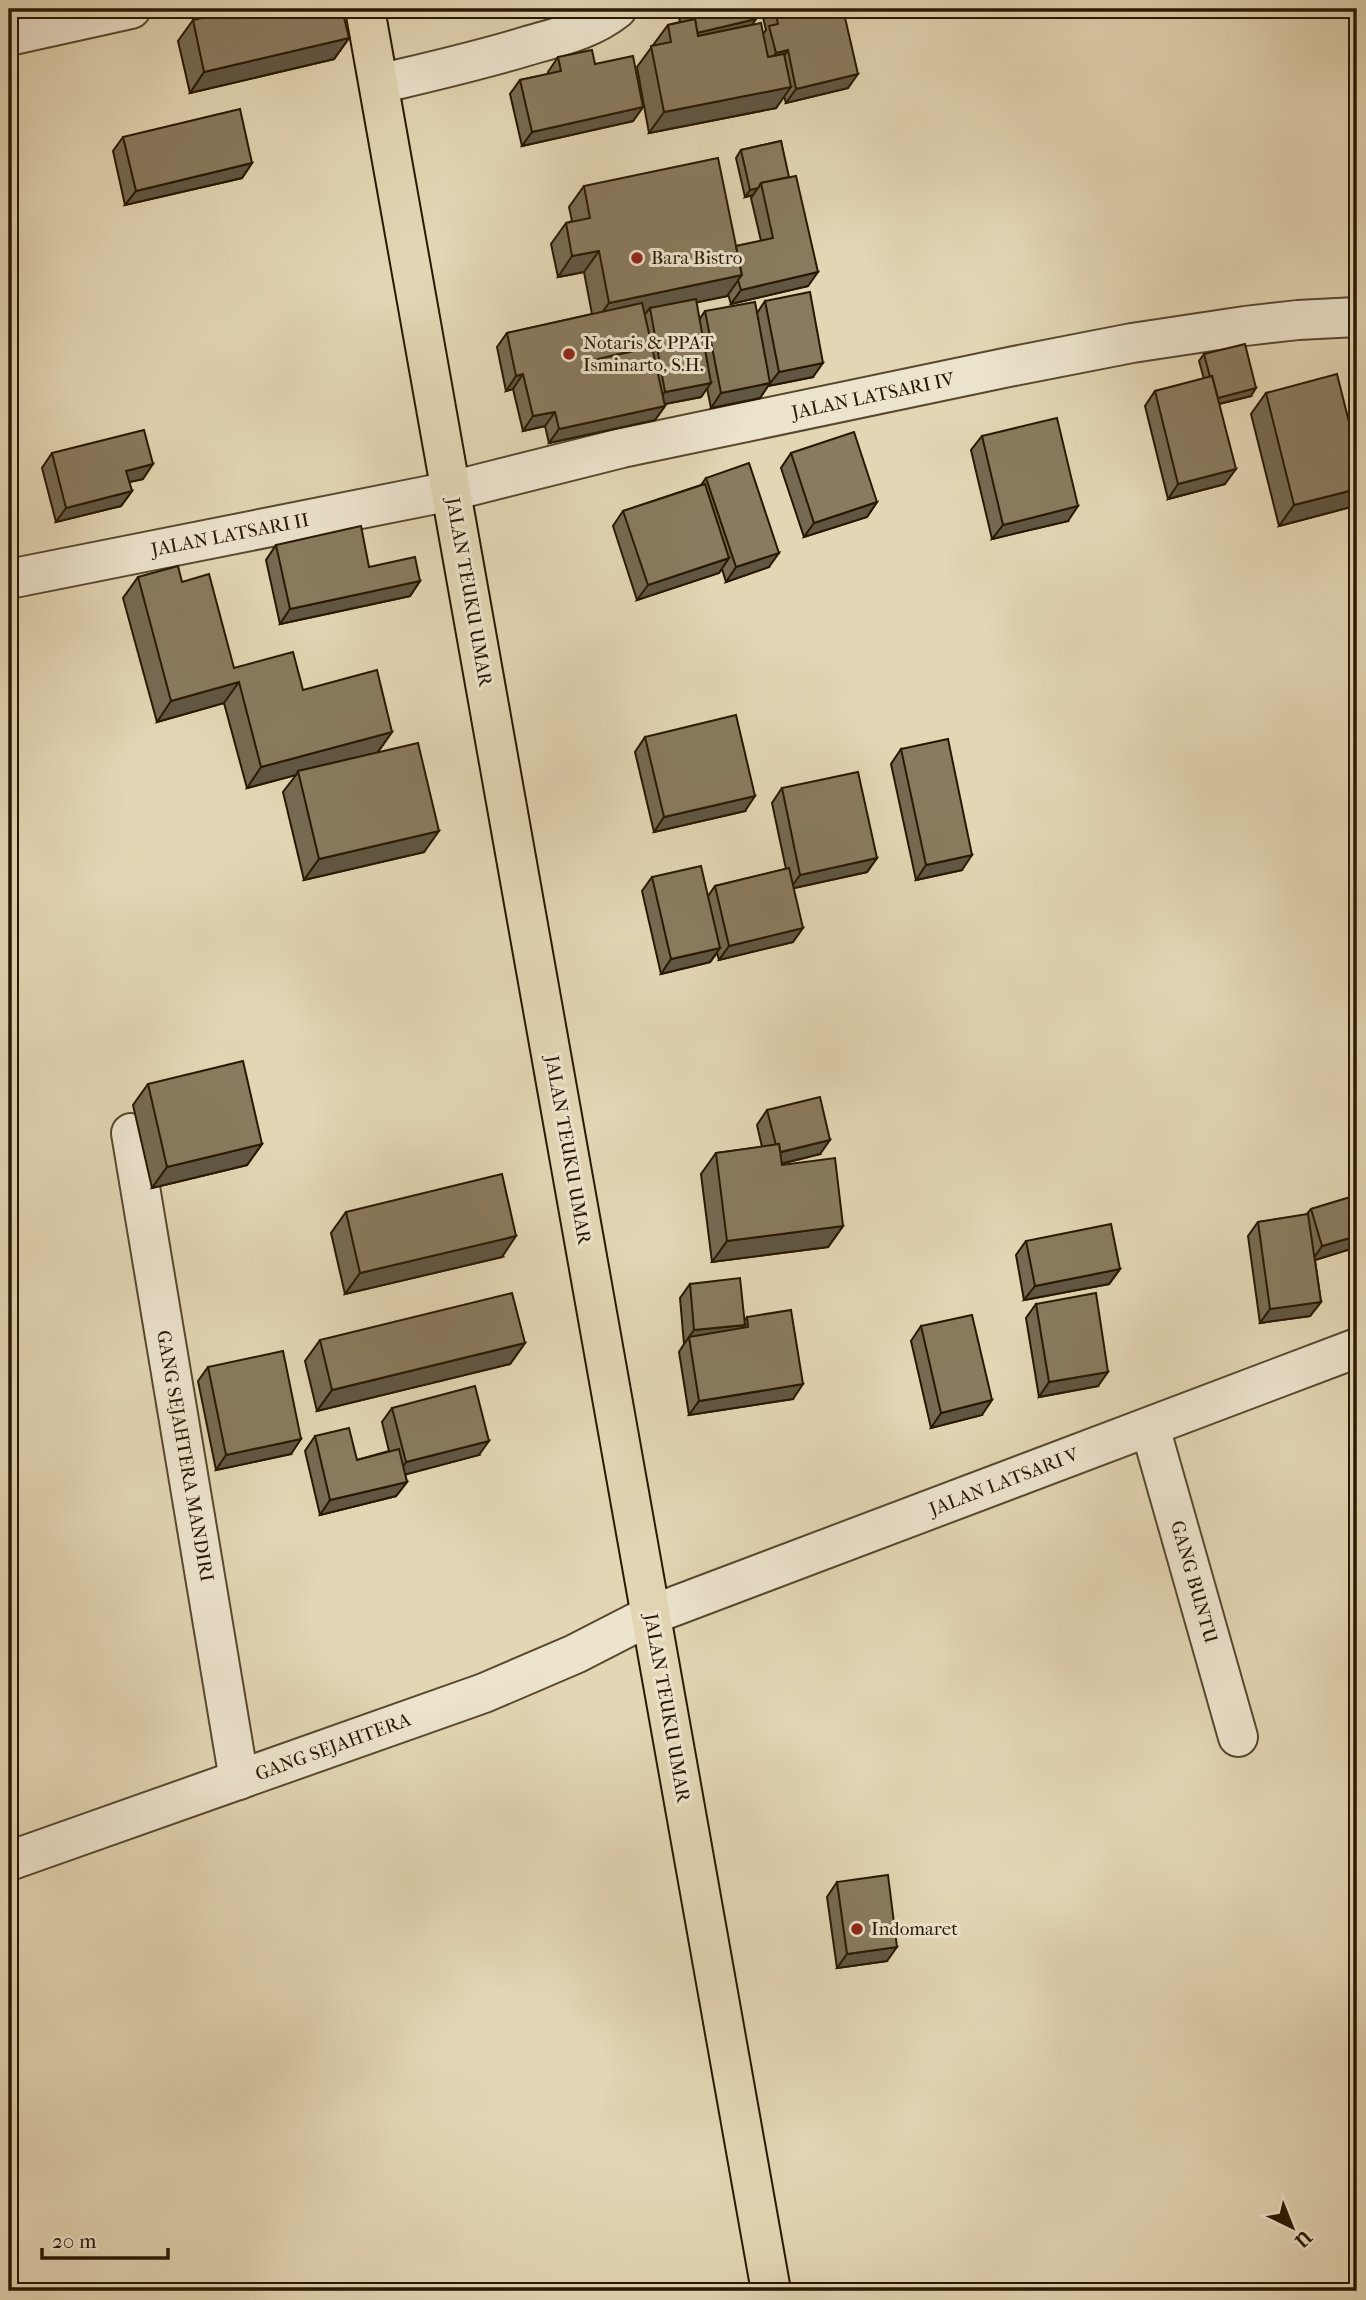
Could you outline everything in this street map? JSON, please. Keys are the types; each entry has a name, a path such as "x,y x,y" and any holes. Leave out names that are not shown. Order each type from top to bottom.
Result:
{"highway":[{"name":"JALAN TEUKU UMAR","path":"365,9 771,2291"}],"street":[{"path":"9,36 131,9"},
{"path":"379,84 465,65 572,33 592,26 617,9"},
{"name":"JALAN LATSARI IV","path":"451,492 622,448 1132,343 1298,320 1357,317"},
{"name":"JALAN LATSARI II","path":"9,579 451,492"},
{"name":"GANG SEJAHTERA MANDIRI","path":"131,1133 239,1780"},
{"name":"JALAN LATSARI V","path":"651,1615 1357,1348"},
{"name":"GANG BUNTU","path":"1150,1427 1238,1737"},
{"name":"GANG SEJAHTERA","path":"9,1861 484,1693 563,1660 651,1615"}],"building":[{"path":"241,9 342,9 349,38 204,72 193,20"},
{"path":"690,9 754,9 756,19 697,33"},
{"path":"775,9 843,9 858,74 796,89 788,50 776,53 769,26 778,24"},
{"path":"695,19 698,36 761,23 768,57 784,54 791,87 664,112 651,46 671,42 668,25"},
{"path":"592,50 595,64 633,56 643,107 532,132 520,80 561,71 558,57"},
{"path":"240,109 252,163 136,191 123,137"},
{"path":"781,141 789,177 761,183 758,188 750,190 741,150"},
{"name":"Bara Bistro","path":"718,158 742,275 609,303 599,251 572,256 566,223 590,218 584,186"},
{"path":"796,176 818,272 741,290 738,280 742,275 736,246 773,238 761,183"},
{"path":"810,292 823,363 779,372 765,301"},
{"path":"696,299 711,383 665,392 650,308"},
{"path":"755,302 770,383 721,393 705,311"},
{"path":"642,303 652,346 594,360 652,347 665,406 559,429 555,412 533,416 523,374 516,376 507,333"},
{"path":"1245,344 1256,388 1218,398 1204,354"},
{"path":"1337,374 1357,454 1357,489 1294,505 1266,393"},
{"path":"1212,376 1236,469 1178,484 1155,391"},
{"path":"1057,418 1078,506 1003,525 982,436"},
{"path":"144,430 153,464 126,471 132,491 66,508 52,453"},
{"path":"854,432 877,502 814,523 791,453"},
{"path":"749,463 779,553 736,567 706,478"},
{"path":"705,484 729,558 648,585 623,511"},
{"path":"361,526 369,567 415,557 420,581 290,609 276,545"},
{"path":"178,566 182,582 209,574 234,668 293,652 303,690 377,670 392,732 261,767 239,682 171,701 138,577"},
{"path":"736,715 755,796 664,817 645,737"},
{"path":"948,739 972,855 926,865 901,749"},
{"path":"418,743 439,831 319,859 298,771"},
{"path":"858,772 877,858 800,875 782,788"},
{"path":"701,866 720,948 671,959 652,877"},
{"path":"789,868 803,928 729,946 715,886"},
{"path":"243,1061 262,1144 167,1167 148,1084"},
{"path":"820,1097 830,1140 780,1152 767,1110"},
{"path":"779,1144 782,1165 835,1158 843,1226 727,1241 716,1153"},
{"path":"502,1174 516,1236 360,1273 346,1212"},
{"path":"1357,1195 1357,1236 1322,1246 1311,1209"},
{"path":"1308,1214 1321,1302 1270,1309 1258,1222"},
{"path":"1111,1224 1120,1269 1035,1286 1026,1241"},
{"path":"740,1278 745,1325 694,1330 690,1284"},
{"path":"512,1293 525,1343 332,1390 320,1340"},
{"path":"1096,1293 1108,1372 1049,1382 1036,1304"},
{"path":"791,1310 803,1384 699,1401 689,1337 748,1327 747,1317"},
{"path":"972,1315 992,1400 941,1413 921,1326"},
{"path":"283,1351 301,1439 226,1455 208,1367"},
{"path":"475,1386 489,1441 406,1462 392,1408"},
{"path":"349,1428 357,1460 399,1449 407,1482 330,1500 315,1436"},
{"name":"Indomaret","path":"888,1875 897,1947 847,1954 837,1882"}],"place":[{"name":"Bara Bistro","path":"637,258"},
{"name":"Notaris & PPAT Isminarto, S.H.","path":"569,354"},
{"name":"Indomaret","path":"857,1929"}]}
